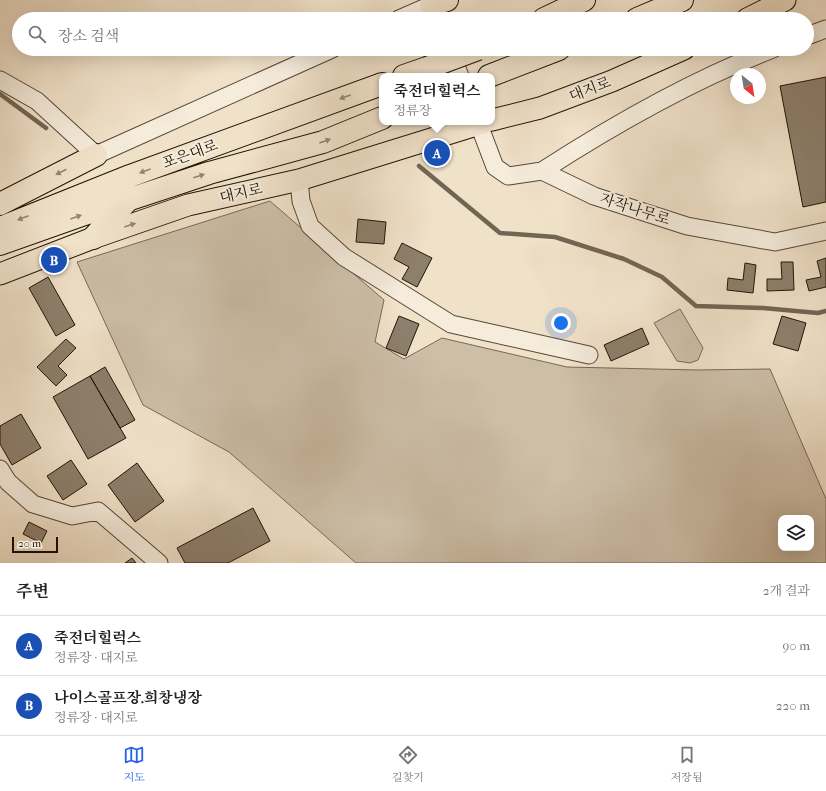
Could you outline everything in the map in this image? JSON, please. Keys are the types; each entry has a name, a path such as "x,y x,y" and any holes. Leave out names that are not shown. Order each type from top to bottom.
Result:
{"highway":[{"path":"559,12 584,0"},
{"path":"654,12 682,0"},
{"path":"413,73 459,56"},
{"path":"495,73 540,56"},
{"name":"포은대로","path":"0,228 130,176 379,85"},
{"name":"포은대로","path":"0,244 129,198 209,173 323,142 379,119"},
{"path":"0,204 96,155"},
{"path":"93,238 129,198"}],"main road":[{"path":"761,12 785,0"},
{"name":"대지로","path":"495,119 540,108 598,87 668,56"},
{"name":"대지로","path":"0,274 93,238 188,205 299,180 473,125"}],"street":[{"path":"419,12 436,6"},
{"path":"814,33 826,29"},
{"path":"0,80 37,101 96,155 316,56"},
{"path":"452,56 459,73"},
{"path":"484,125 495,167 508,176 542,171 612,127 736,63 754,56"},
{"name":"자작나무로","path":"542,171 594,196 687,226 775,242 826,231"},
{"path":"299,180 301,201 310,226 344,258 451,324 589,355"},
{"path":"0,469 8,482 33,504 72,516 98,511 159,563"}],"shaded area":[{"path":"270,201 384,300 375,342 404,359 442,338 567,367 697,370 770,369 826,499 826,563 356,563 229,452 143,405 77,262"},
{"path":"680,309 703,348 698,360 690,363 677,361 654,323"}],"building":[{"path":"826,77 826,202 803,207 780,86"},
{"path":"358,219 386,222 384,244 356,242"},
{"path":"402,243 432,258 417,287 402,279 409,267 394,259"},
{"path":"826,258 826,287 809,291 806,280 821,277 817,261"},
{"path":"781,262 793,262 794,290 767,291 767,279 782,279"},
{"path":"745,263 756,265 753,293 727,290 728,278 743,280"},
{"path":"48,277 75,325 56,336 29,288"},
{"path":"399,316 419,324 406,356 386,348"},
{"path":"782,316 806,323 798,351 773,344"},
{"path":"642,328 649,344 611,361 604,345"},
{"path":"66,339 76,348 58,366 67,375 56,386 37,367"},
{"path":"105,367 135,420 120,428 90,376"},
{"path":"90,376 126,438 88,459 53,397"},
{"path":"21,414 41,448 12,465 0,444 0,426"},
{"path":"71,460 87,484 63,500 47,476"},
{"path":"137,463 164,501 135,522 108,485"},
{"path":"253,508 270,541 228,563 185,563 177,548"},
{"path":"29,522 47,531 41,543 23,534"},
{"path":"132,558 136,563 125,563"}],"waterway":[{"path":"0,94 46,128"},
{"path":"419,166 500,233 555,237 624,259 662,277 696,306 763,308 818,313 826,311"}],"place":[{"name":"죽전더힐럭스","path":"437,153"},
{"name":"나이스골프장.희창냉장","path":"54,260"}]}
